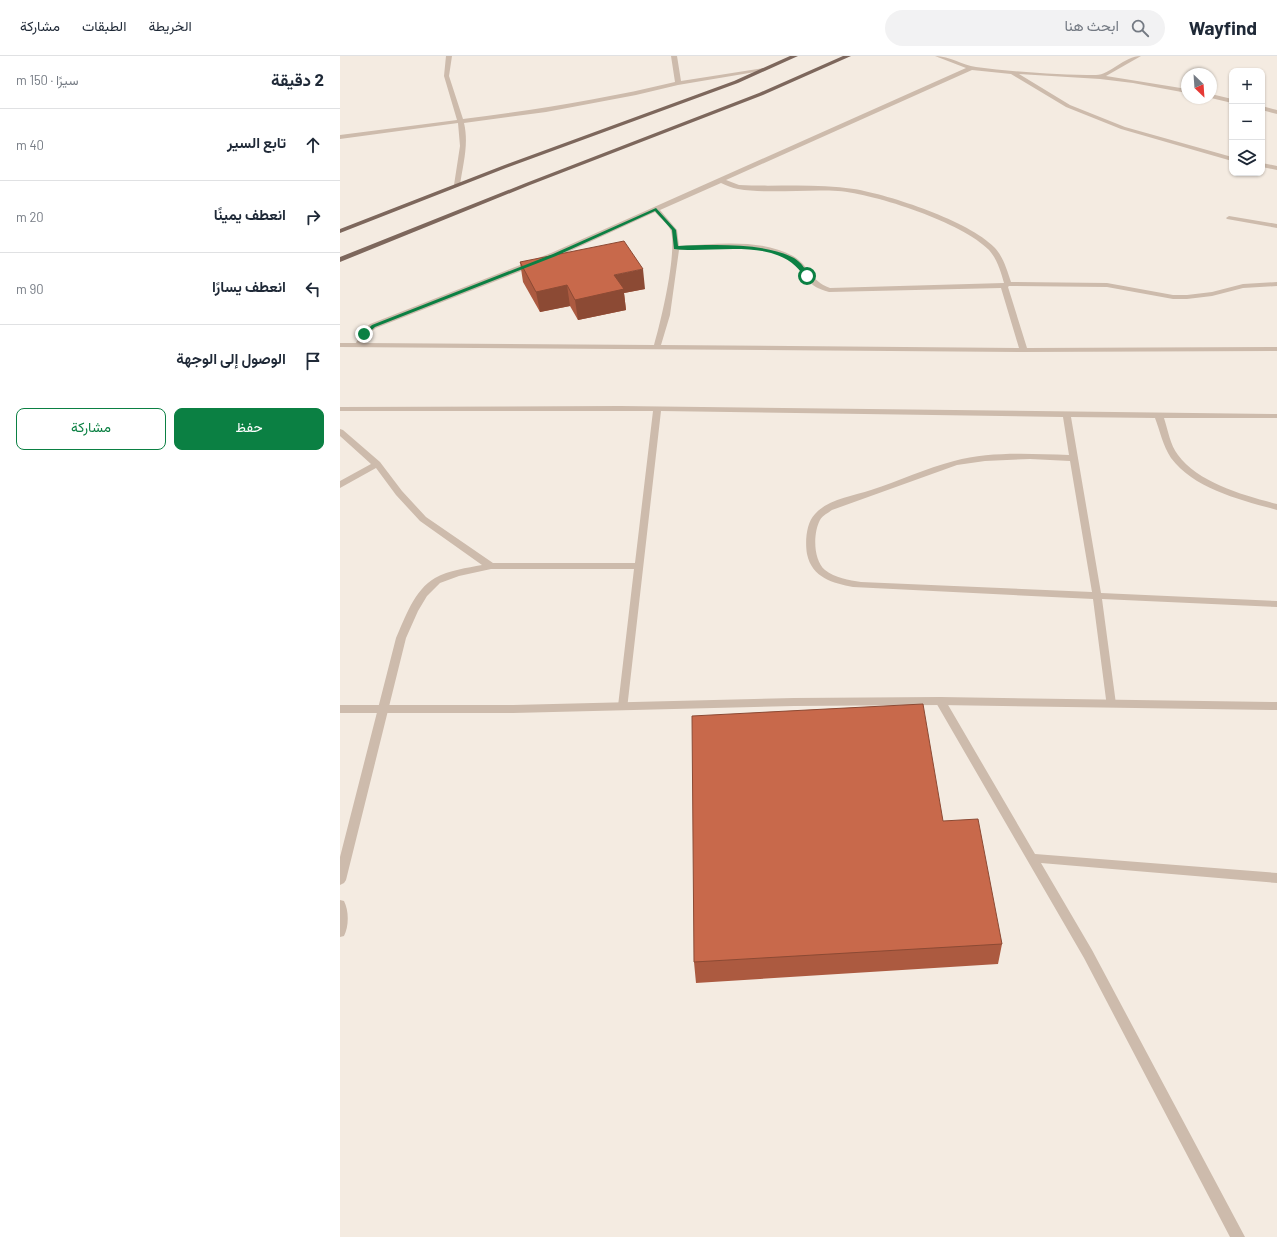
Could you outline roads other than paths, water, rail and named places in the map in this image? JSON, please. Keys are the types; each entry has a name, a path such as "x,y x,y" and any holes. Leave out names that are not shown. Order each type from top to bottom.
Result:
{"main road":[{"path":"340,231 558,146 658,112 764,70 795,56"},
{"path":"340,260 514,190 754,97 848,56"}],"street":[{"path":"449,56 446,70 448,90 461,121 462,146 457,185"},
{"path":"674,56 678,83"},
{"path":"938,56 971,68 992,71 1133,81 1181,90"},
{"path":"1100,78 1138,56"},
{"path":"360,345 364,334 373,326 554,255 971,68"},
{"path":"340,137 593,102 678,83 764,70"},
{"path":"1011,72 1068,106 1123,128 1229,157"},
{"path":"1217,97 1229,100"},
{"path":"1265,109 1276,111"},
{"path":"1265,166 1277,168"},
{"path":"720,180 738,187 855,191 898,202 949,222 979,239 990,247 996,256 1006,285 1024,350"},
{"path":"656,209 674,230 676,248 666,315 657,347"},
{"path":"1229,218 1277,226"},
{"path":"676,248 721,246 774,251 793,260 803,269 814,284 829,290 1006,285 1107,285 1173,297 1187,297 1212,294 1243,286 1277,284"},
{"path":"340,345 1024,350 1277,349"},
{"path":"340,409 454,410 657,408 1067,415 1277,416"},
{"path":"623,706 657,408"},
{"path":"1067,415 1097,596 1111,704"},
{"path":"1158,416 1174,456 1187,468 1224,490 1277,507"},
{"path":"340,432 377,464 399,493 423,519 491,566"},
{"path":"1074,458 1003,457 950,465 904,480 826,510 818,516 816,522 811,553 814,565 823,573 837,581 861,585 1277,604"},
{"path":"340,485 377,464"},
{"path":"340,880 401,638 413,610 424,594 437,581 491,566 639,566"},
{"path":"340,709 513,709 940,701 1277,706"},
{"path":"940,701 1088,954 1238,1237"},
{"path":"1032,858 1277,878"},
{"path":"340,905 342,919 340,932"}]}
